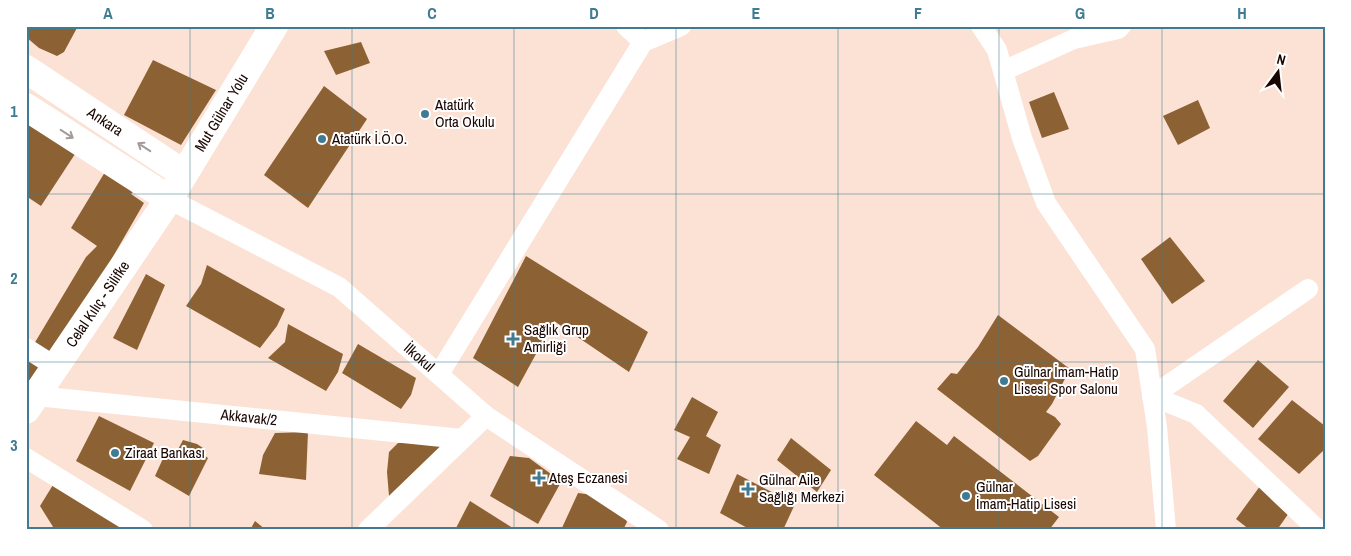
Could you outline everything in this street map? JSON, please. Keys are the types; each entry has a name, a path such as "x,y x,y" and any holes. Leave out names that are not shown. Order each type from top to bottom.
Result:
{"main road":[{"name":"Mut Gülnar Yolu","path":"169,199 274,26"},
{"name":"Ankara","path":"26,69 184,174"},
{"name":"Ankara","path":"26,107 169,199"},
{"name":"Celal Kılıç - Silifke","path":"31,403 169,199"}],"street":[{"path":"626,26 643,42"},
{"path":"439,374 643,42 681,26"},
{"path":"981,26 997,50 1022,138 1046,203 1145,349 1157,427 1166,530"},
{"path":"1003,71 1074,32 1118,29 1121,26"},
{"name":"İlkokul","path":"169,199 339,287 486,416 659,530"},
{"path":"1152,396 1308,289"},
{"path":"26,348 56,366"},
{"path":"1152,396 1196,414 1318,530"},
{"name":"Akkavak/2","path":"31,403 462,439"},
{"path":"368,530 486,416"},
{"path":"26,458 143,530"}],"building":[{"path":"26,26 78,26 64,52 57,56 39,48 26,37"},
{"path":"361,42 370,63 336,75 324,51"},
{"path":"153,60 216,90 181,145 124,115"},
{"name":"Atatürk İ.Ö.O.","path":"324,86 367,119 308,208 264,175"},
{"path":"1054,92 1069,129 1042,138 1029,102"},
{"path":"1198,100 1210,128 1178,145 1163,116"},
{"path":"26,119 77,151 41,206 26,196"},
{"path":"105,172 133,192 131,194 144,203 107,267 51,355 34,344 86,257 97,246 71,228"},
{"path":"1170,237 1205,281 1172,304 1141,259"},
{"name":"Sağlık Grup Amirliği","path":"526,256 648,332 629,372 554,321 518,387 473,358"},
{"path":"207,265 285,309 277,326 260,348 186,306 201,284"},
{"path":"146,274 165,285 137,350 113,338"},
{"name":"Gülnar İmam-Hatip Lisesi Spor Salonu","path":"998,315 1070,369 1046,412 1055,417 1061,424 1038,456 1030,461 937,389 951,373 957,374 978,347"},
{"path":"288,324 343,354 338,372 326,391 268,358 285,342"},
{"path":"358,344 416,378 411,395 401,409 342,373"},
{"path":"26,352 55,368 26,410"},
{"path":"1258,360 1289,387 1253,428 1223,401"},
{"path":"692,397 718,412 706,436 721,445 709,474 677,459 690,437 674,430"},
{"path":"1292,400 1325,426 1325,449 1299,474 1258,439"},
{"path":"99,416 154,443 130,491 76,461"},
{"name":"Gülnar İmam-Hatip Lisesi","path":"916,421 947,445 954,436 1059,517 1049,530 944,530 874,475"},
{"path":"308,432 306,480 259,474 263,455 275,433"},
{"path":"791,438 831,470 817,492 777,460"},
{"path":"183,440 197,444 206,450 204,455 208,458 189,496 155,476 165,454 173,459"},
{"path":"434,441 445,450 394,499 389,496 387,472 389,452 398,443"},
{"path":"510,456 529,458 551,474 560,484 538,524 490,496"},
{"name":"Gülnar Aile Sağlığı Merkezi","path":"737,474 795,504 783,530 751,530 720,513"},
{"path":"56,480 130,530 55,530 40,506"},
{"path":"1263,482 1291,510 1277,530 1250,530 1236,519"},
{"path":"578,493 594,495 625,516 627,522 623,530 561,530"},
{"path":"470,501 516,530 455,530"},
{"path":"255,521 266,530 250,530"}],"place":[{"name":"Atatürk Orta Okulu","path":"425,114"},
{"name":"Atatürk İ.Ö.O.","path":"322,139"},
{"name":"Sağlık Grup Amirliği","path":"513,339"},
{"name":"Gülnar İmam-Hatip Lisesi Spor Salonu","path":"1004,381"},
{"name":"Ziraat Bankası","path":"115,453"},
{"name":"Ateş Eczanesi","path":"539,478"},
{"name":"Gülnar Aile Sağlığı Merkezi","path":"748,489"},
{"name":"Gülnar İmam-Hatip Lisesi","path":"966,496"}]}
